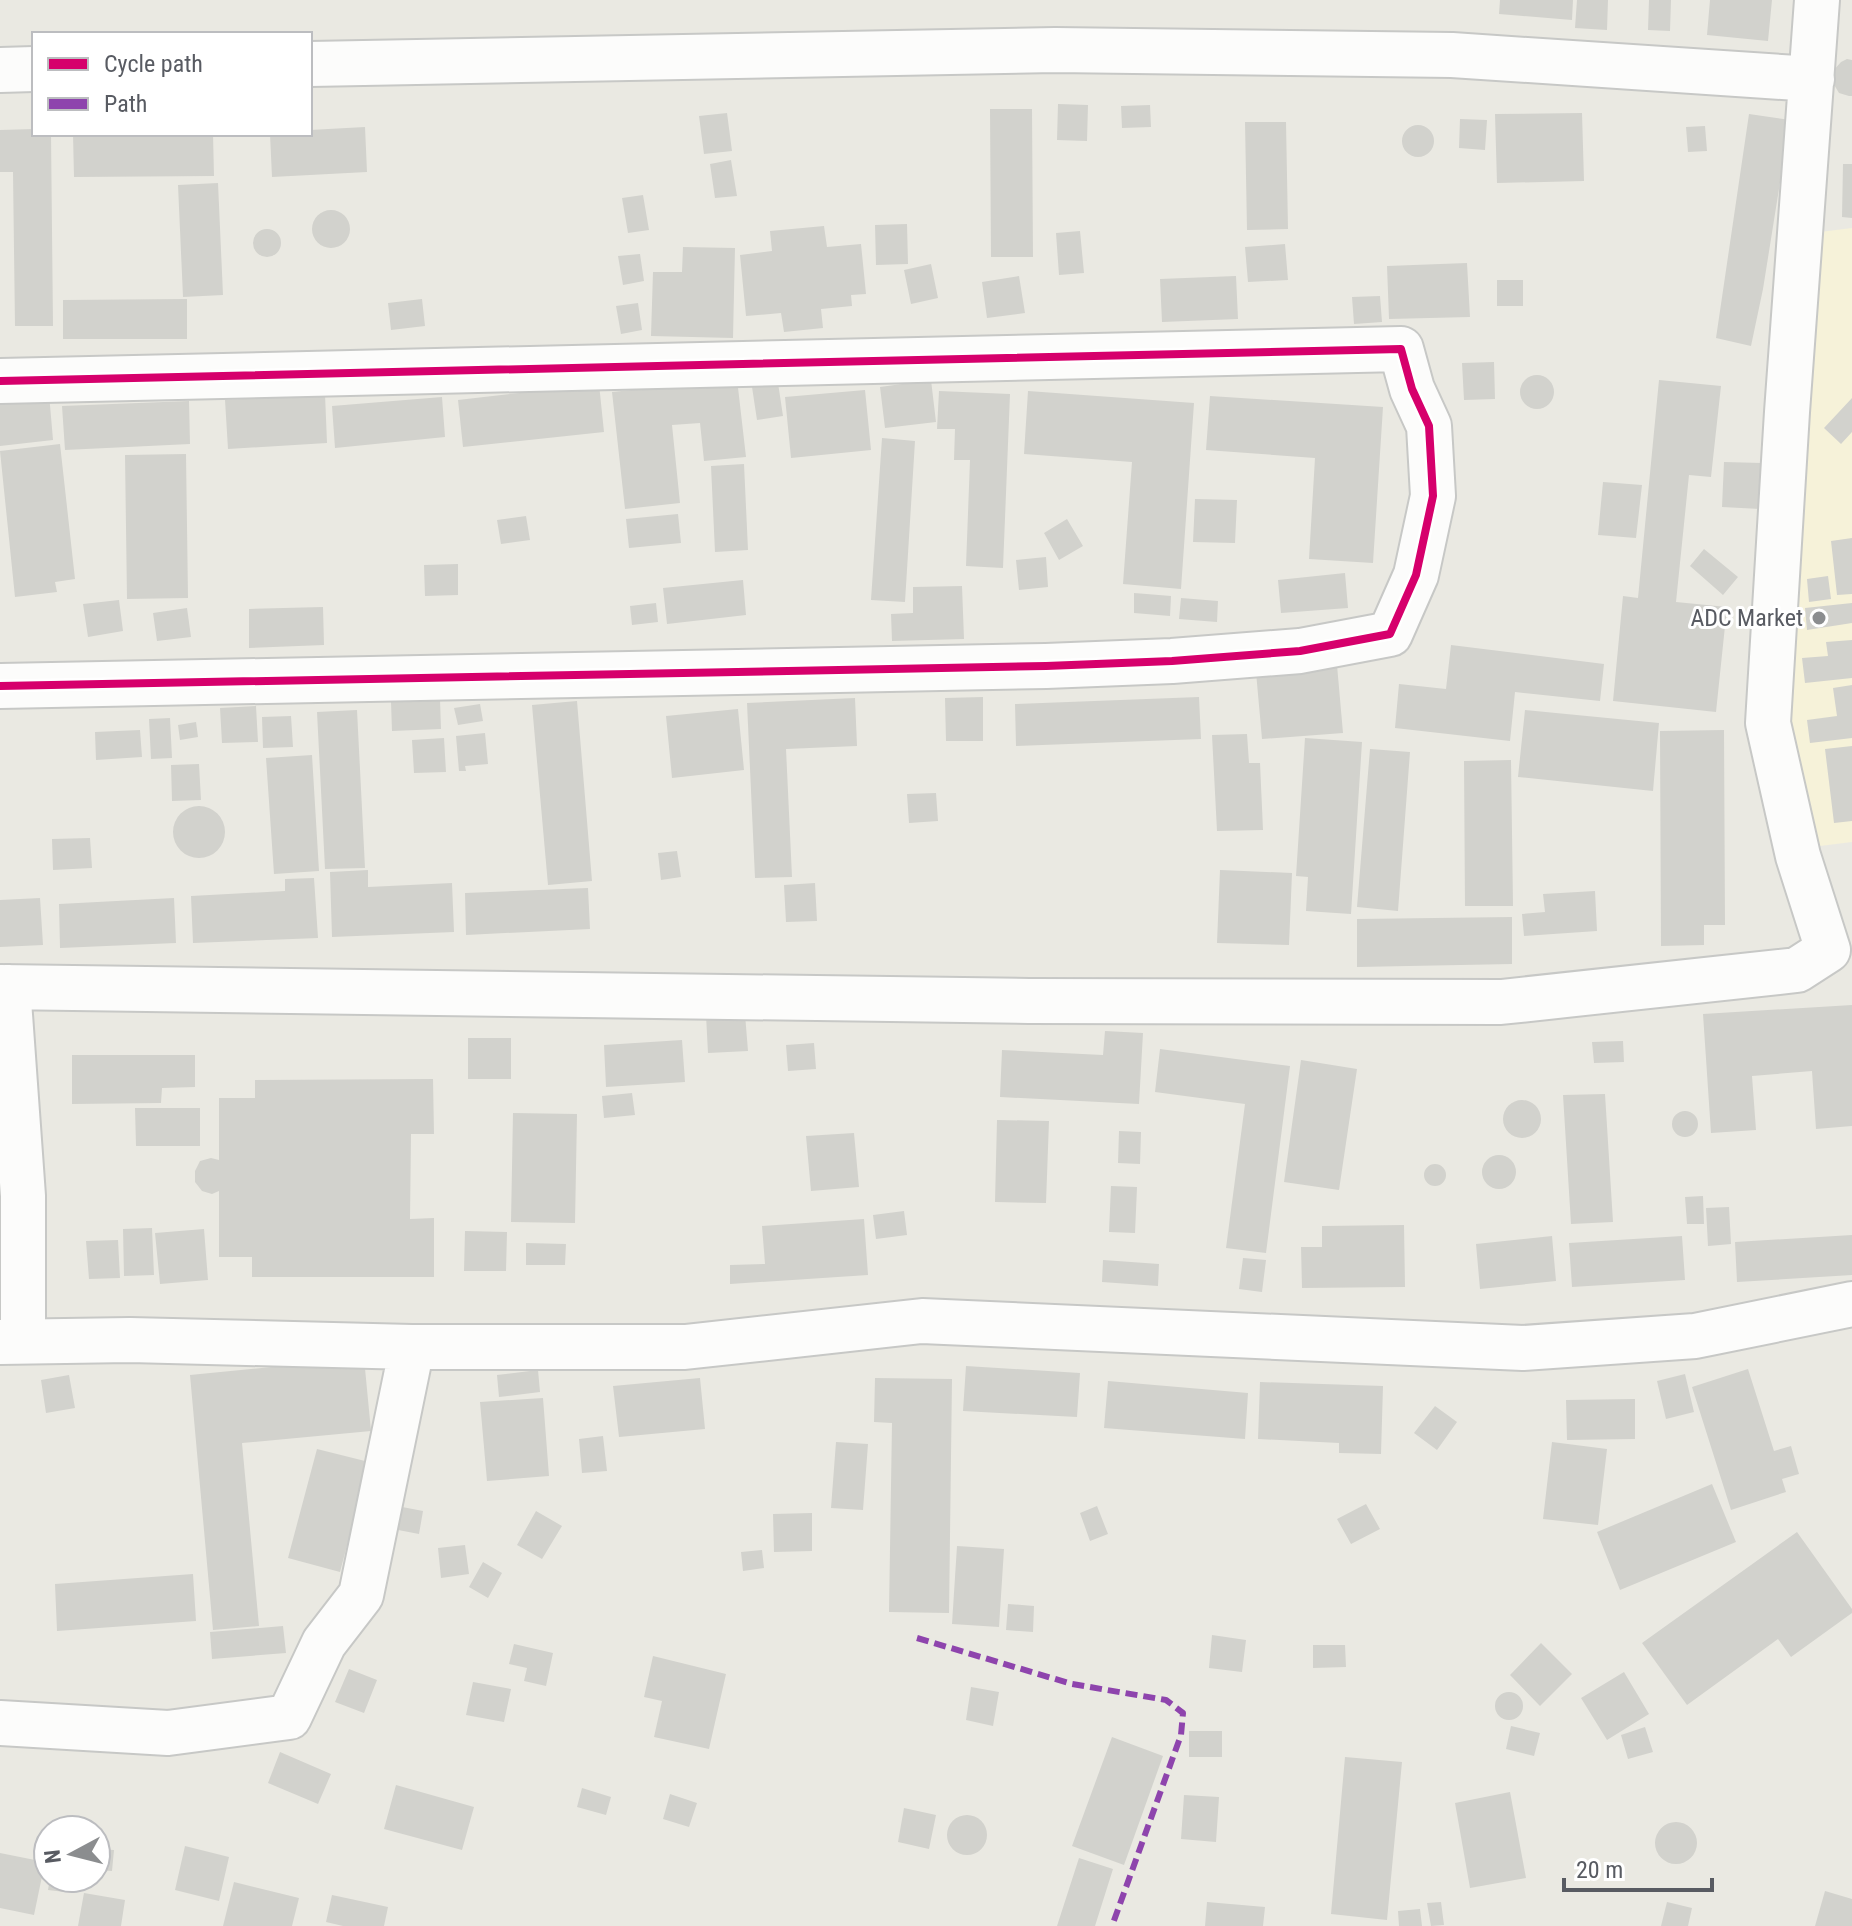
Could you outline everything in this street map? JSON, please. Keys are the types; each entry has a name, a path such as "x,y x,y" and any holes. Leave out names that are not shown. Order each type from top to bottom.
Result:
{"street":[{"path":"1817,0 1768,723 1798,856 1840,964 1501,1002 1029,1001 4,987 23,1196 12,1342 130,1340 412,1347 685,1347 922,1321 1523,1348 1695,1336 1852,1304"},
{"path":"312,64 1055,50 1452,55 1812,79"},
{"path":"0,70 32,69"},
{"path":"0,381 1401,349 1412,389 1429,426 1433,496 1416,575 1390,634 1300,651 1172,661 1046,666 0,686"},
{"path":"0,1723 168,1733 289,1717 324,1643 361,1595 412,1347"}],"shaded area":[{"name":"ADC Market","path":"1852,228 1852,842 1812,847 1779,714 1812,233"}],"building":[{"path":"1500,0 1573,0 1572,20 1499,14"},
{"path":"1577,0 1608,0 1607,30 1575,28"},
{"path":"1649,0 1671,0 1670,31 1648,30"},
{"path":"1710,0 1772,0 1768,41 1707,35"},
{"path":"1847,59 1852,60 1852,96 1839,93 1833,83 1833,71"},
{"path":"1058,104 1088,105 1087,141 1057,140"},
{"path":"1150,105 1151,127 1122,128 1121,106"},
{"path":"990,109 1032,109 1033,257 991,257"},
{"path":"727,113 732,151 704,154 699,116"},
{"path":"1582,113 1584,181 1497,183 1495,114"},
{"path":"1749,114 1790,120 1751,346 1716,338"},
{"path":"1460,119 1487,120 1485,150 1459,148"},
{"path":"1245,122 1286,122 1288,229 1247,230"},
{"path":"1418,125 1429,130 1434,141 1429,152 1418,157 1407,152 1402,141 1407,130"},
{"path":"1705,126 1707,151 1688,152 1686,127"},
{"path":"365,127 367,172 272,177 270,136 312,136 312,130"},
{"path":"32,129 32,136 51,136 53,326 15,326 13,172 0,172 0,130"},
{"path":"73,136 213,136 214,176 74,177"},
{"path":"731,160 737,196 715,198 710,164"},
{"path":"1843,164 1852,164 1852,218 1842,217"},
{"path":"218,183 223,295 183,297 178,185"},
{"path":"643,195 649,230 628,233 622,198"},
{"path":"331,210 345,215 350,229 345,243 331,248 317,243 312,229 317,215"},
{"path":"907,224 908,264 876,265 875,225"},
{"path":"824,226 827,247 861,244 866,294 851,295 852,306 821,309 823,328 784,332 781,313 746,316 740,255 772,251 770,231"},
{"path":"267,229 277,233 281,243 277,253 267,257 257,253 253,243 257,233"},
{"path":"1080,231 1084,273 1059,275 1056,233"},
{"path":"1285,244 1288,280 1248,282 1245,247"},
{"path":"683,247 735,248 733,338 651,336 653,272 682,272"},
{"path":"640,254 644,281 623,285 618,256"},
{"path":"1467,263 1470,317 1389,319 1387,266"},
{"path":"931,264 938,298 911,304 904,270"},
{"path":"1019,276 1025,313 987,318 982,282"},
{"path":"1236,276 1238,319 1162,322 1160,279"},
{"path":"1497,280 1523,280 1523,306 1497,306"},
{"path":"1380,296 1382,322 1354,324 1352,297"},
{"path":"187,299 187,339 63,339 63,300"},
{"path":"422,299 425,326 391,330 388,303"},
{"path":"638,303 642,330 621,334 616,306"},
{"path":"1494,362 1495,399 1464,400 1462,363"},
{"path":"1537,375 1549,380 1554,392 1549,404 1537,409 1525,404 1520,392 1525,380"},
{"path":"737,379 746,457 704,461 700,423 672,425 680,503 625,509 612,392"},
{"path":"931,380 936,422 885,428 880,387"},
{"path":"1659,380 1721,386 1711,477 1689,475 1676,602 1727,607 1716,712 1613,701 1623,596 1638,598"},
{"path":"778,383 783,416 757,420 752,387"},
{"path":"599,384 604,432 463,447 458,400"},
{"path":"865,390 871,450 791,458 785,397"},
{"path":"939,391 1010,394 1003,568 966,566 970,460 954,460 955,429 937,429"},
{"path":"1028,391 1194,403 1181,589 1123,584 1132,462 1024,454"},
{"path":"49,394 53,440 0,446 0,398"},
{"path":"325,394 327,443 228,449 225,400"},
{"path":"1210,396 1383,407 1373,563 1309,559 1315,458 1206,450"},
{"path":"442,397 445,437 335,448 332,406"},
{"path":"1852,398 1852,432 1841,444 1824,428"},
{"path":"189,401 190,444 65,450 62,406"},
{"path":"882,438 915,441 905,602 871,600"},
{"path":"60,444 75,579 55,582 57,592 15,597 0,451"},
{"path":"186,454 188,598 127,599 125,455"},
{"path":"1724,462 1762,463 1760,509 1722,507"},
{"path":"744,464 748,550 715,552 711,466"},
{"path":"1603,482 1642,485 1636,538 1598,535"},
{"path":"1195,499 1237,500 1235,543 1193,542"},
{"path":"678,514 681,543 629,548 626,519"},
{"path":"526,516 530,540 501,544 497,520"},
{"path":"1067,519 1083,546 1059,560 1044,533"},
{"path":"1852,538 1852,594 1837,595 1831,541"},
{"path":"1704,549 1738,577 1723,595 1690,566"},
{"path":"1046,557 1048,587 1019,590 1016,560"},
{"path":"458,564 458,595 425,596 424,565"},
{"path":"1345,573 1348,608 1281,613 1278,580"},
{"path":"1828,576 1831,599 1809,602 1807,579"},
{"path":"743,580 746,615 667,624 663,588"},
{"path":"962,586 964,639 892,641 891,614 913,613 913,587"},
{"path":"1134,593 1171,596 1170,616 1134,613"},
{"path":"1181,598 1218,601 1217,622 1179,619"},
{"path":"119,600 123,631 88,637 83,604"},
{"path":"656,603 658,622 632,625 630,606"},
{"path":"1852,603 1852,623 1807,630 1805,608"},
{"path":"323,607 324,645 249,648 249,609"},
{"path":"187,608 191,637 157,641 153,613"},
{"path":"1852,640 1852,678 1805,683 1802,658 1828,656 1826,642"},
{"path":"1451,645 1604,664 1600,701 1515,692 1510,741 1395,728 1399,684 1446,689"},
{"path":"1337,665 1343,733 1262,739 1256,672"},
{"path":"1852,685 1852,738 1810,743 1807,720 1837,716 1833,688"},
{"path":"983,697 983,741 946,741 945,698"},
{"path":"1199,697 1201,739 1016,746 1015,704"},
{"path":"855,698 857,746 786,749 792,877 755,878 747,703"},
{"path":"440,700 441,729 392,731 391,702"},
{"path":"577,701 592,881 548,885 532,705"},
{"path":"480,704 483,721 458,725 454,708"},
{"path":"256,706 258,742 222,743 220,708"},
{"path":"738,709 744,770 672,778 666,716"},
{"path":"357,710 365,868 325,869 317,712"},
{"path":"1525,710 1659,723 1653,791 1518,777"},
{"path":"291,716 293,747 263,748 262,717"},
{"path":"170,718 172,758 151,759 149,719"},
{"path":"196,722 198,737 180,740 178,725"},
{"path":"140,730 142,757 96,760 95,732"},
{"path":"1724,730 1725,925 1704,925 1704,945 1661,946 1660,731"},
{"path":"485,733 488,764 465,766 466,771 459,771 456,736"},
{"path":"1247,734 1249,763 1260,763 1263,830 1217,831 1212,735"},
{"path":"444,738 446,772 414,773 412,740"},
{"path":"1305,738 1362,742 1351,914 1306,911 1308,877 1296,876"},
{"path":"1852,746 1852,821 1834,823 1825,749"},
{"path":"1370,749 1410,752 1398,911 1357,907"},
{"path":"312,755 319,871 274,874 266,758"},
{"path":"1511,760 1513,906 1465,906 1464,761"},
{"path":"199,764 201,800 172,801 171,765"},
{"path":"936,793 938,821 909,823 907,794"},
{"path":"199,806 218,813 225,832 218,851 199,858 180,851 173,832 180,813"},
{"path":"90,838 92,868 53,870 52,839"},
{"path":"677,851 681,877 661,880 658,853"},
{"path":"368,870 368,887 452,883 454,932 332,937 330,872"},
{"path":"1220,870 1292,873 1289,945 1217,943"},
{"path":"314,878 318,938 193,943 191,896 285,891 285,879"},
{"path":"815,883 817,921 786,922 784,885"},
{"path":"588,888 590,929 466,935 465,893"},
{"path":"1595,891 1597,931 1524,936 1522,914 1545,912 1543,894"},
{"path":"40,898 43,945 0,947 0,900"},
{"path":"174,898 176,943 60,948 59,904"},
{"path":"1512,917 1512,964 1357,967 1357,919"},
{"path":"1852,1005 1852,1126 1816,1129 1812,1071 1752,1076 1756,1130 1711,1133 1703,1014"},
{"path":"745,1014 748,1051 708,1053 706,1015"},
{"path":"1105,1031 1143,1033 1139,1104 1000,1097 1002,1050 1103,1055"},
{"path":"468,1038 511,1038 511,1079 468,1079"},
{"path":"682,1040 685,1082 606,1087 604,1045"},
{"path":"1623,1041 1624,1062 1594,1063 1592,1042"},
{"path":"814,1043 816,1069 788,1071 786,1045"},
{"path":"1160,1049 1290,1066 1266,1253 1226,1248 1245,1104 1155,1092"},
{"path":"72,1055 195,1055 195,1087 162,1088 161,1103 72,1104"},
{"path":"1301,1060 1357,1069 1339,1190 1284,1182"},
{"path":"433,1079 434,1134 411,1134 410,1219 434,1218 434,1277 252,1277 252,1257 219,1257 219,1191 212,1194 202,1191 195,1182 195,1171 200,1161 211,1158 219,1160 219,1098 255,1098 255,1080"},
{"path":"632,1093 635,1115 604,1118 602,1096"},
{"path":"1605,1094 1613,1222 1571,1224 1563,1095"},
{"path":"1522,1100 1536,1105 1541,1119 1536,1133 1522,1138 1508,1133 1503,1119 1508,1105"},
{"path":"135,1108 200,1108 200,1146 136,1146"},
{"path":"1685,1111 1694,1115 1698,1124 1694,1133 1685,1137 1676,1133 1672,1124 1676,1115"},
{"path":"513,1113 577,1114 575,1223 511,1222"},
{"path":"997,1120 1049,1121 1046,1203 995,1202"},
{"path":"1119,1131 1141,1132 1140,1164 1118,1163"},
{"path":"854,1133 859,1187 811,1191 806,1136"},
{"path":"1499,1155 1511,1160 1516,1172 1511,1184 1499,1189 1487,1184 1482,1172 1487,1160"},
{"path":"1435,1164 1446,1175 1435,1186 1424,1175"},
{"path":"1111,1186 1137,1187 1135,1233 1109,1232"},
{"path":"1703,1196 1704,1224 1687,1224 1685,1197"},
{"path":"1729,1207 1731,1244 1708,1246 1706,1208"},
{"path":"904,1211 907,1235 876,1239 873,1215"},
{"path":"864,1219 868,1275 730,1284 730,1265 765,1264 762,1226"},
{"path":"1404,1225 1405,1287 1302,1288 1301,1247 1322,1247 1322,1226"},
{"path":"152,1228 154,1275 124,1276 123,1229"},
{"path":"204,1229 208,1280 160,1284 155,1233"},
{"path":"465,1231 507,1232 506,1271 464,1271"},
{"path":"1852,1235 1852,1275 1737,1282 1735,1242"},
{"path":"1552,1236 1556,1281 1480,1289 1476,1244"},
{"path":"1682,1236 1685,1280 1572,1287 1569,1243"},
{"path":"118,1240 120,1278 89,1279 86,1241"},
{"path":"526,1243 566,1244 565,1265 526,1265"},
{"path":"1243,1258 1266,1260 1262,1292 1239,1289"},
{"path":"1103,1260 1159,1264 1158,1286 1102,1282"},
{"path":"364,1358 371,1431 242,1443 259,1626 213,1630 190,1375"},
{"path":"966,1366 1080,1373 1077,1417 963,1411"},
{"path":"1748,1369 1774,1451 1791,1446 1799,1474 1782,1479 1786,1492 1731,1510 1692,1387"},
{"path":"538,1370 540,1392 499,1397 497,1375"},
{"path":"1685,1374 1694,1412 1666,1419 1657,1381"},
{"path":"69,1375 75,1408 46,1413 41,1380"},
{"path":"700,1378 705,1429 619,1437 613,1386"},
{"path":"875,1378 952,1379 949,1613 889,1612 892,1423 874,1422"},
{"path":"1108,1381 1248,1393 1245,1439 1104,1428"},
{"path":"1260,1382 1383,1386 1381,1454 1339,1453 1339,1443 1258,1439"},
{"path":"543,1398 549,1476 487,1481 480,1402"},
{"path":"1635,1399 1635,1439 1567,1440 1566,1400"},
{"path":"1435,1406 1457,1422 1437,1450 1414,1433"},
{"path":"603,1436 607,1471 582,1473 579,1439"},
{"path":"836,1442 868,1444 863,1510 831,1508"},
{"path":"1552,1442 1607,1449 1598,1525 1543,1519"},
{"path":"317,1449 369,1462 340,1572 288,1558"},
{"path":"1712,1484 1736,1542 1620,1590 1597,1532"},
{"path":"1366,1504 1380,1529 1351,1544 1337,1519"},
{"path":"397,1506 423,1511 419,1534 393,1529"},
{"path":"1097,1506 1108,1534 1090,1541 1080,1513"},
{"path":"536,1511 562,1526 542,1559 517,1545"},
{"path":"812,1513 812,1551 774,1552 773,1514"},
{"path":"1797,1532 1852,1613 1791,1657 1778,1639 1687,1705 1642,1643"},
{"path":"465,1545 469,1574 441,1578 438,1548"},
{"path":"957,1546 1004,1549 999,1627 952,1624"},
{"path":"762,1550 764,1568 743,1571 741,1552"},
{"path":"483,1562 502,1573 488,1598 469,1587"},
{"path":"193,1574 196,1621 57,1631 55,1584"},
{"path":"1008,1604 1034,1606 1033,1632 1006,1630"},
{"path":"283,1626 286,1653 212,1659 210,1632"},
{"path":"1212,1635 1246,1640 1242,1672 1209,1668"},
{"path":"1541,1643 1572,1674 1540,1706 1510,1675"},
{"path":"514,1644 553,1653 546,1686 524,1681 527,1668 509,1664"},
{"path":"1313,1645 1345,1645 1346,1667 1313,1668"},
{"path":"653,1656 726,1674 709,1749 654,1737 662,1701 644,1697"},
{"path":"349,1669 377,1680 364,1713 335,1702"},
{"path":"1624,1672 1649,1714 1607,1740 1581,1698"},
{"path":"473,1682 511,1689 504,1722 466,1715"},
{"path":"971,1687 999,1692 993,1726 966,1720"},
{"path":"1509,1692 1519,1696 1523,1706 1519,1716 1509,1720 1499,1716 1495,1706 1499,1696"},
{"path":"1511,1726 1540,1733 1534,1756 1506,1749"},
{"path":"1645,1727 1653,1752 1628,1759 1621,1735"},
{"path":"1189,1731 1222,1731 1222,1757 1189,1757"},
{"path":"1112,1737 1163,1756 1124,1865 1072,1846"},
{"path":"280,1752 331,1774 318,1804 268,1783"},
{"path":"1345,1757 1402,1762 1387,1920 1331,1914"},
{"path":"396,1785 474,1807 462,1850 384,1829"},
{"path":"582,1788 611,1797 606,1815 577,1807"},
{"path":"1510,1792 1526,1878 1470,1888 1455,1803"},
{"path":"670,1794 697,1803 689,1827 663,1819"},
{"path":"1184,1795 1219,1797 1216,1842 1181,1839"},
{"path":"904,1808 936,1815 929,1849 898,1842"},
{"path":"967,1815 981,1821 987,1835 981,1849 967,1855 953,1849 947,1835 953,1821"},
{"path":"1676,1822 1691,1828 1697,1843 1691,1858 1676,1864 1661,1858 1655,1843 1661,1828"},
{"path":"185,1846 229,1857 219,1901 175,1890"},
{"path":"0,1853 32,1859 32,1894 38,1894 34,1915 0,1908"},
{"path":"1079,1858 1113,1869 1095,1926 1057,1926"},
{"path":"234,1882 299,1898 292,1926 223,1926"},
{"path":"1825,1891 1852,1899 1852,1926 1815,1926"},
{"path":"84,1894 125,1900 121,1926 78,1926"},
{"path":"332,1895 388,1907 384,1926 343,1926 326,1922"},
{"path":"1207,1902 1265,1907 1263,1926 1205,1926"},
{"path":"1441,1902 1444,1925 1431,1926 1427,1903"},
{"path":"1667,1902 1692,1908 1688,1926 1661,1926"},
{"path":"1420,1909 1422,1926 1399,1926 1398,1911"}],"marked path":[{"path":"917,1638 1072,1684 1166,1700 1183,1713 1181,1735 1112,1926"}],"cycle path":[{"path":"0,381 1401,349 1412,389 1429,426 1433,496 1416,575 1390,634 1300,651 1172,661 1046,666 0,686"}],"place":[{"name":"ADC Market","path":"1819,618"}]}
